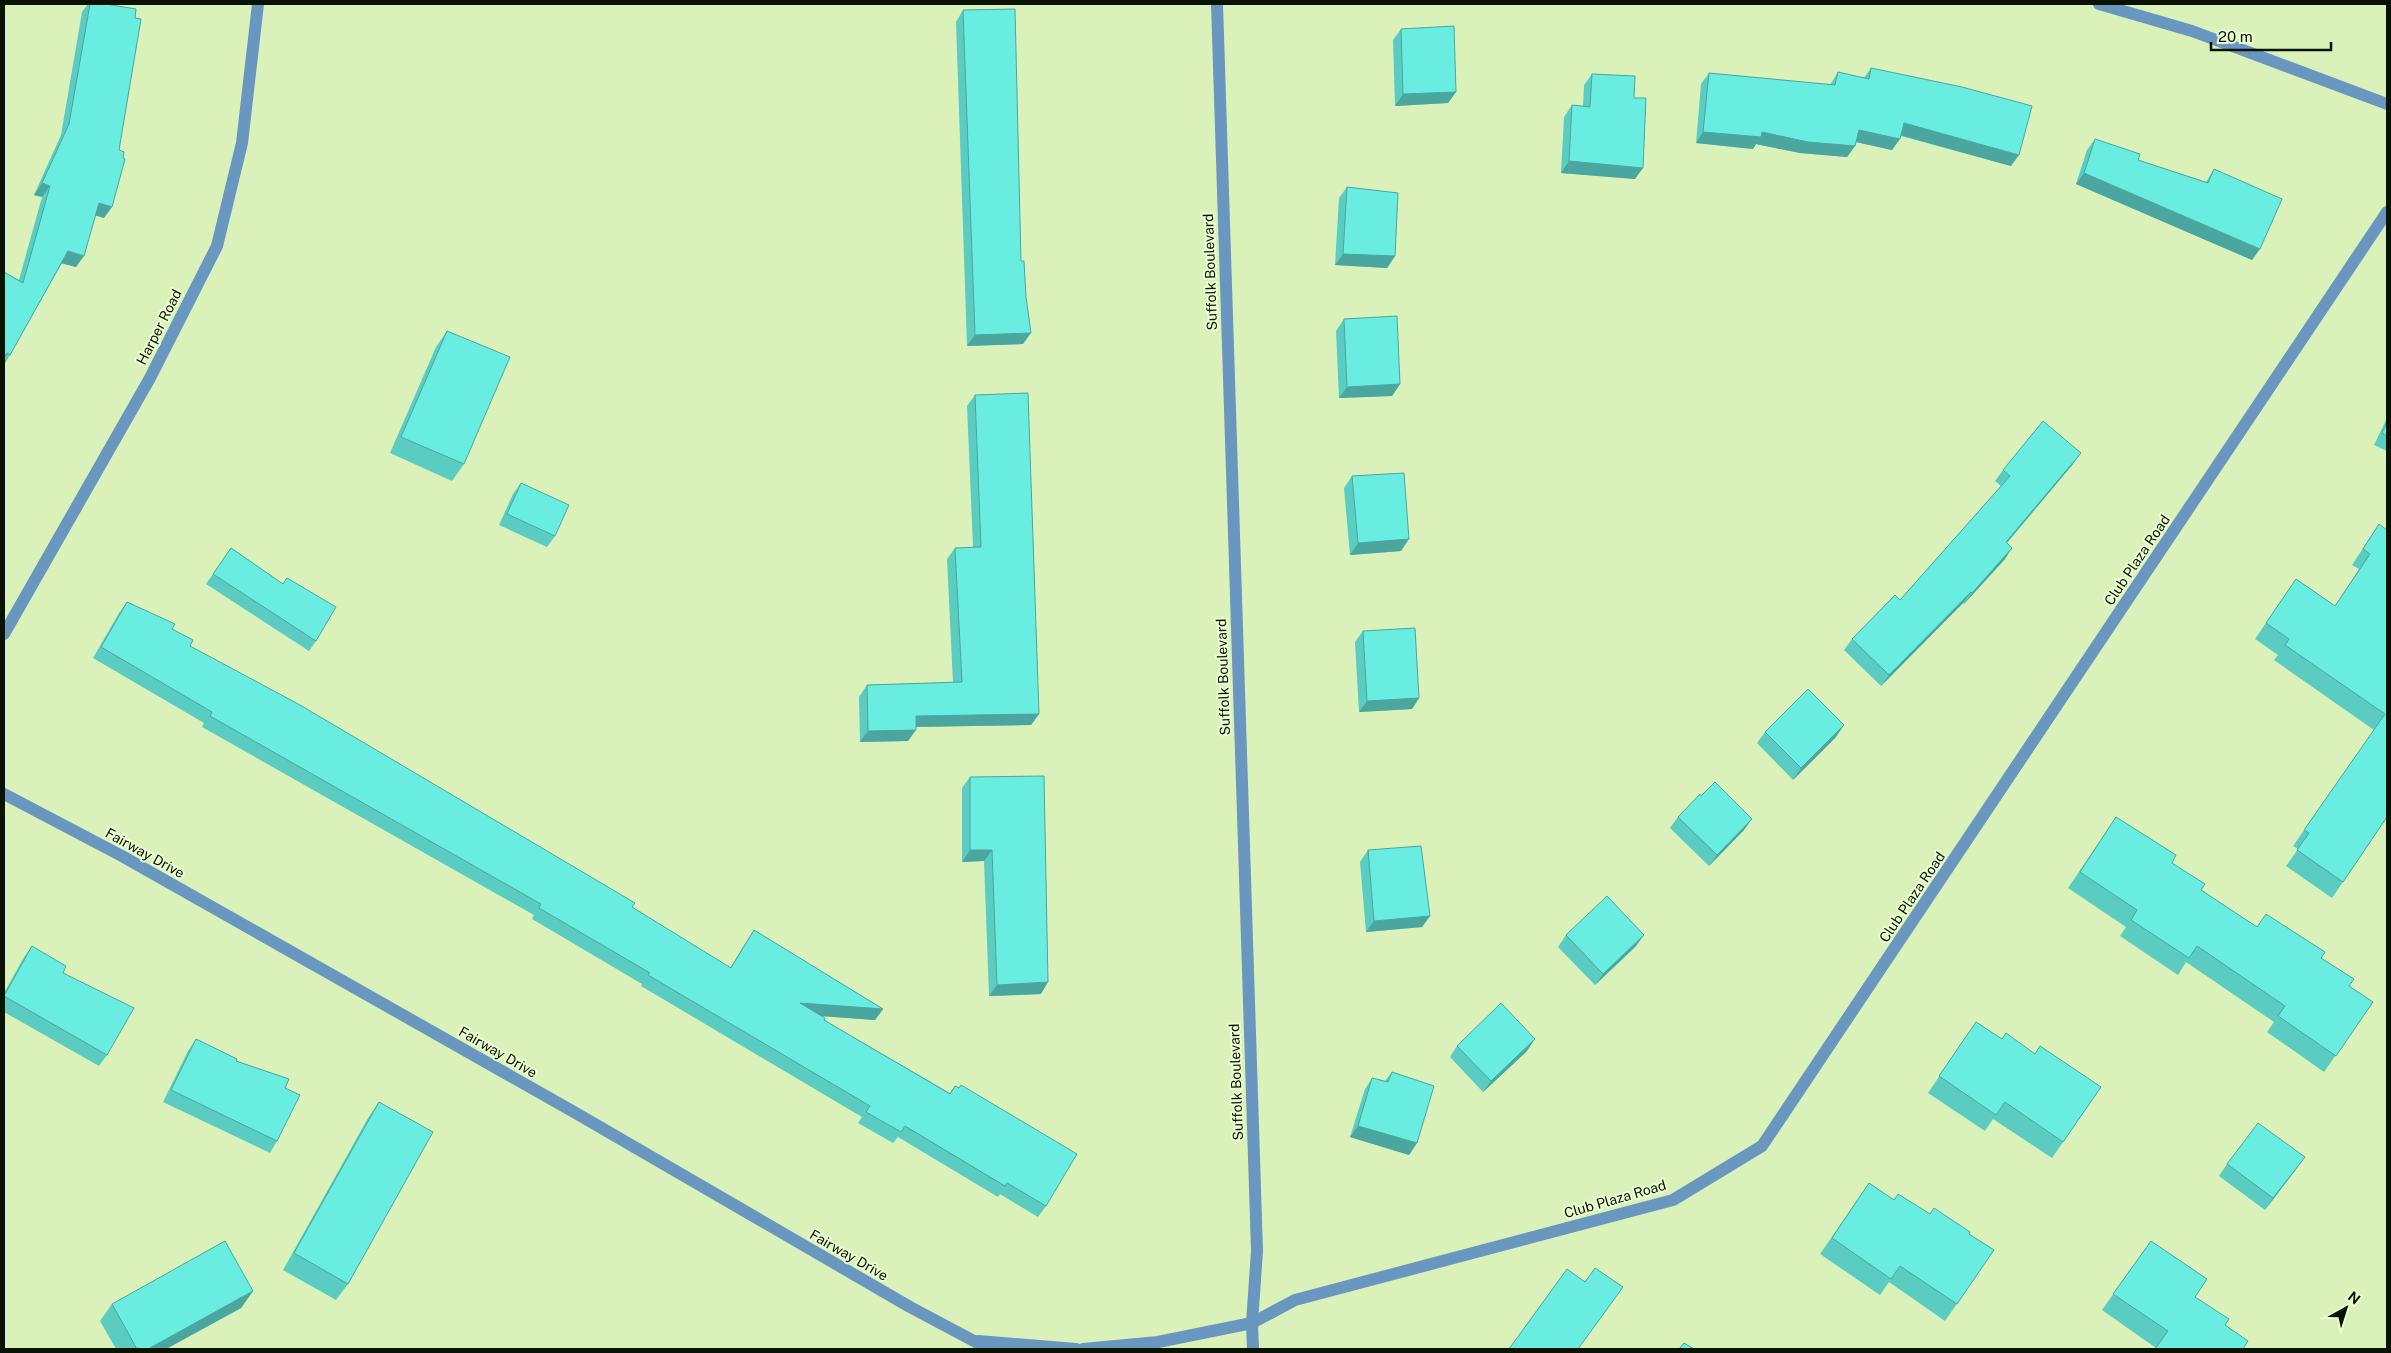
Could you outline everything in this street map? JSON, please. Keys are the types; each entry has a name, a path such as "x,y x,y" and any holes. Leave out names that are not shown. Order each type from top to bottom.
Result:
{"street":[{"name":"Harper Road","path":"4,634 150,378 217,246 242,143 258,4"},
{"name":"Suffolk Boulevard","path":"1217,4 1257,1251 1252,1322 1253,1349"},
{"path":"2099,4 2192,32 2387,104"},
{"name":"Club Plaza Road","path":"1252,1322 1295,1300 1672,1200 1762,1146 1866,994 2387,212"},
{"name":"Fairway Drive","path":"4,794 122,856 566,1107 910,1307 989,1349"},
{"path":"1083,1349 1158,1342 1252,1322"},
{"name":"Fairway Drive","path":"975,1341 1076,1349"}],"building":[{"path":"90,4 106,4 136,9 135,18 141,19 119,150 124,152 123,158 125,159 112,207 99,203 84,256 68,251 10,355 7,353 4,358 4,272 23,283 50,186 42,183 69,124"},
{"path":"1015,9 1021,261 1024,261 1031,333 975,335 963,10"},
{"path":"1454,26 1456,92 1403,94 1401,29"},
{"path":"1871,68 1962,87 2032,106 2019,155 1904,123 1900,139 1859,130 1855,146 1808,142 1762,132 1761,137 1703,132 1709,73 1835,85 1838,72 1869,79"},
{"path":"1592,74 1635,76 1634,98 1646,98 1643,168 1569,161 1572,105 1590,107"},
{"path":"2095,139 2140,154 2138,160 2208,183 2214,169 2282,199 2260,249 2084,173"},
{"path":"1347,187 1398,193 1395,256 1343,254"},
{"path":"1397,316 1400,384 1347,387 1344,319"},
{"path":"447,331 510,357 464,464 401,437"},
{"path":"1028,393 1039,714 916,716 916,730 868,731 867,685 962,682 955,548 981,547 975,395"},
{"path":"2043,421 2081,453 2006,542 2012,548 1972,593 1889,675 1852,639 1895,595 1900,600 2010,476 2003,470"},
{"path":"2387,423 2387,436 2382,433"},
{"path":"1404,473 1409,539 1358,543 1352,476"},
{"path":"521,483 569,505 555,536 507,514"},
{"path":"2379,524 2387,530 2387,817 2343,882 2297,850 2309,833 2304,830 2385,714 2285,645 2289,639 2266,623 2296,579 2335,606 2370,554 2363,549"},
{"path":"231,548 283,584 287,578 336,607 316,641 213,574"},
{"path":"127,602 175,624 172,629 193,640 190,646 300,705 635,903 632,907 731,968 754,930 883,1009 800,1003 825,1018 824,1020 950,1094 955,1086 959,1088 961,1085 1077,1154 1046,1206 1007,1183 1005,1186 905,1126 901,1132 866,1112 870,1106 648,975 650,973 539,908 541,904 210,716 212,712 101,647"},
{"path":"1415,628 1419,698 1367,701 1363,631"},
{"path":"1808,689 1844,725 1801,768 1765,732"},
{"path":"1044,776 1048,982 997,985 992,850 970,850 970,777"},
{"path":"1715,782 1752,819 1717,855 1678,817 1700,794 1701,796"},
{"path":"2116,817 2176,855 2172,863 2205,884 2201,890 2257,927 2266,914 2325,952 2321,958 2354,979 2349,986 2373,1002 2336,1056 2278,1016 2285,1006 2197,946 2189,958 2131,920 2137,910 2080,872"},
{"path":"1421,846 1430,916 1374,921 1368,850"},
{"path":"1607,896 1644,935 1603,974 1566,935"},
{"path":"32,946 66,966 63,973 134,1008 107,1055 4,996"},
{"path":"1501,1003 1535,1039 1491,1081 1457,1046"},
{"path":"1976,1022 2002,1039 2006,1033 2035,1054 2040,1046 2101,1087 2063,1142 2005,1102 1996,1115 1939,1076"},
{"path":"196,1039 237,1059 236,1061 289,1079 285,1088 300,1095 277,1141 171,1090"},
{"path":"1392,1072 1434,1086 1417,1143 1358,1126 1372,1078 1388,1082"},
{"path":"379,1102 433,1132 348,1284 294,1253"},
{"path":"2258,1123 2305,1157 2273,1198 2227,1164"},
{"path":"1869,1183 1894,1200 1898,1194 1930,1214 1934,1208 1994,1250 1957,1304 1900,1266 1891,1279 1832,1238"},
{"path":"225,1241 253,1291 148,1349 137,1349 112,1304"},
{"path":"2151,1241 2207,1279 2195,1297 2229,1319 2225,1325 2248,1341 2243,1349 2155,1349 2168,1331 2113,1294"},
{"path":"1595,1268 1623,1287 1578,1349 1509,1349 1567,1269 1585,1282"},
{"path":"1684,1343 1694,1349 1679,1349"}]}
